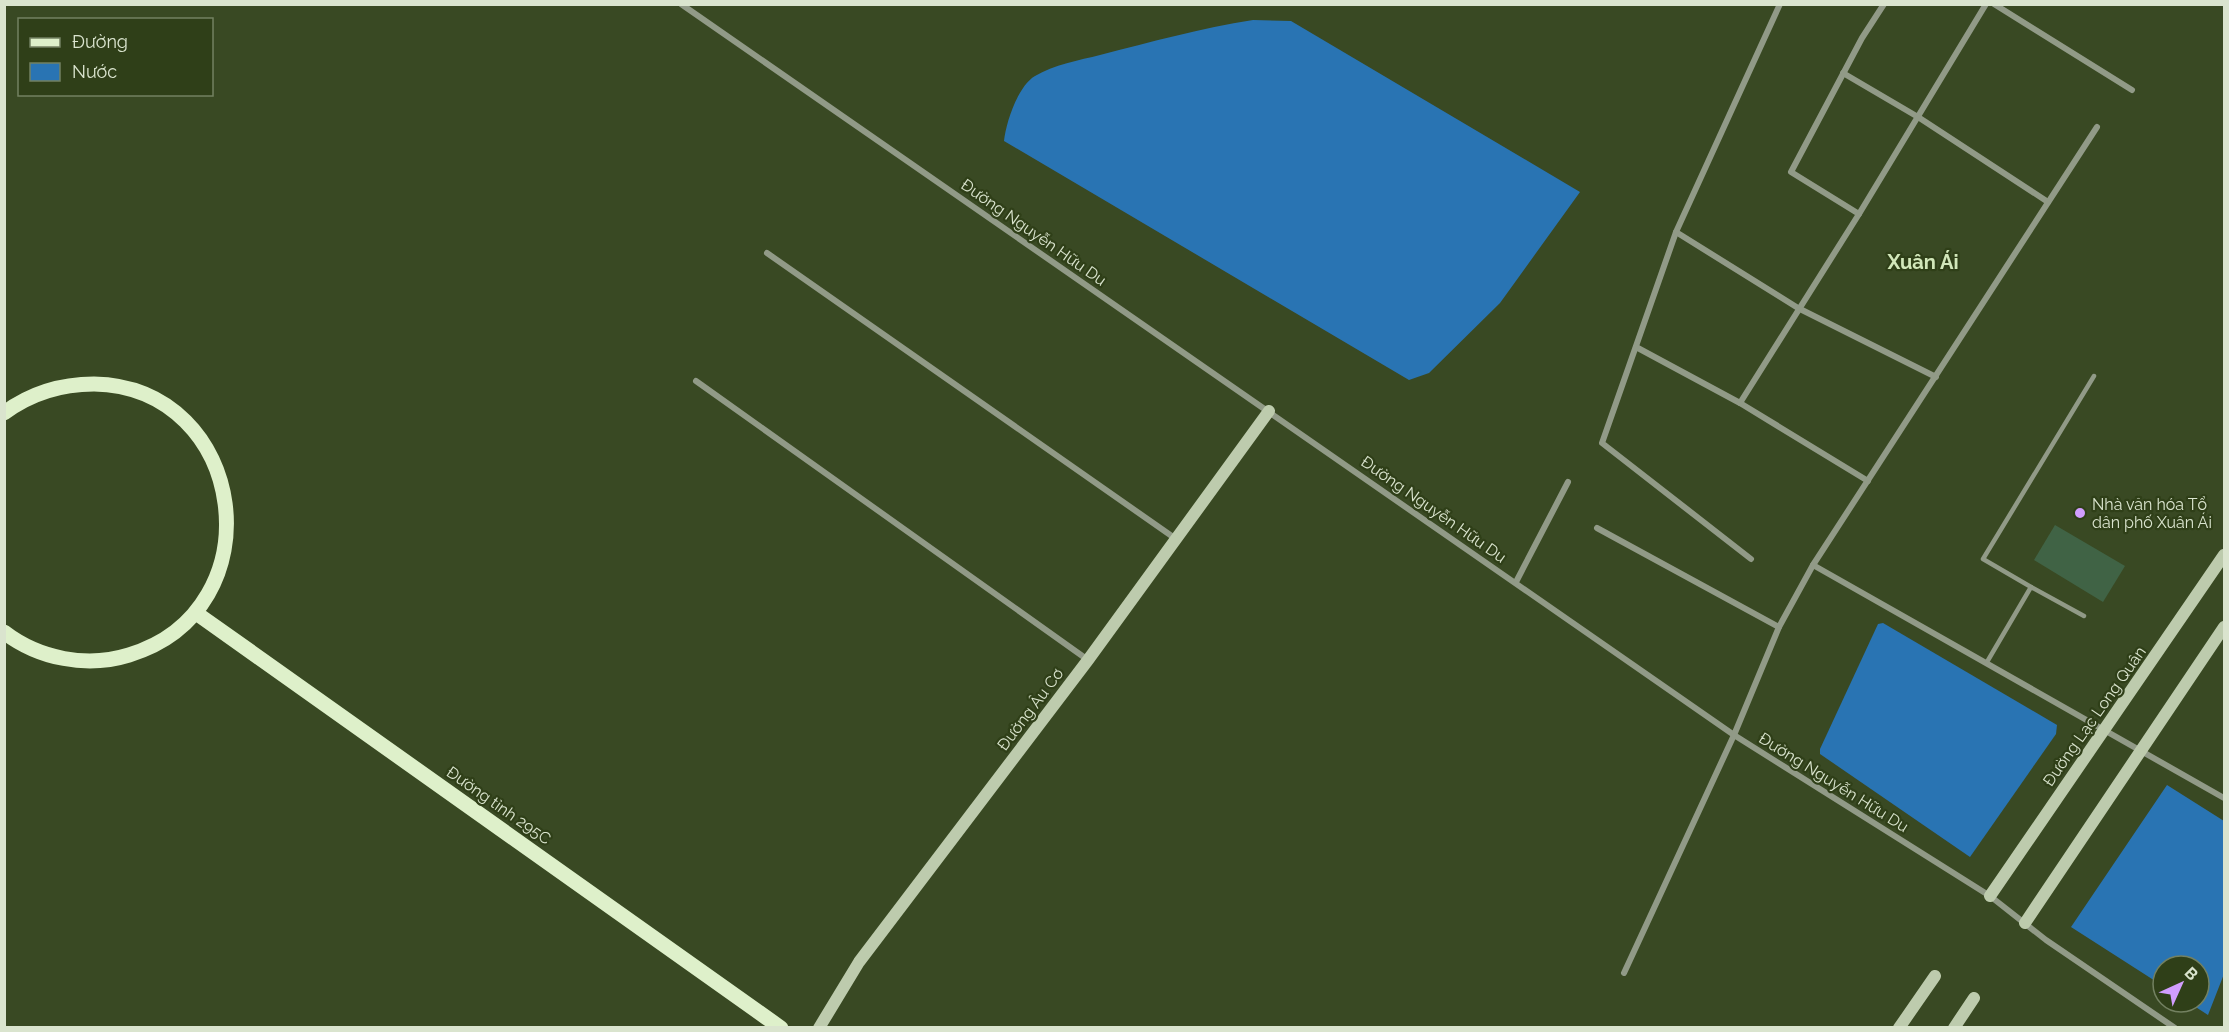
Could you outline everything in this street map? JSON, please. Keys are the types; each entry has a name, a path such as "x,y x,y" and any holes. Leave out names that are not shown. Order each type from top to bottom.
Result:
{"main road":[{"path":"4,412 35,394 57,387 102,384 118,387 151,399 183,421 208,451 223,486 227,505 228,534 223,562 216,580 196,613 161,642 141,652 97,662 52,656 31,648 4,632"},
{"name":"Đường Âu Cơ","path":"819,1028 859,962 1088,660 1269,411"},
{"name":"Đường Lạc Long Quân","path":"1990,896 2224,555"},
{"name":"Đường tỉnh 295C","path":"196,613 781,1028"},
{"path":"2025,923 2224,627"},
{"path":"1899,1028 1935,976"},
{"path":"1954,1028 1974,998"}],"street":[{"name":"Đường Nguyễn Hữu Du","path":"681,4 1734,735 1990,896 2046,940 2175,1028"},
{"path":"1751,559 1602,443 1676,232 1780,4"},
{"path":"1859,214 1791,172 1843,73 1884,4"},
{"path":"1740,403 1859,214 1986,4"},
{"path":"1994,4 2132,90"},
{"path":"1843,73 1918,117 2048,202"},
{"path":"1624,973 1734,735 1779,627 1813,565 2097,127"},
{"path":"1676,232 1798,308 1935,377"},
{"path":"767,253 1176,539"},
{"path":"1636,347 1740,403 1868,481"},
{"path":"696,381 1088,660"},
{"path":"1516,582 1568,482"},
{"path":"1597,528 1779,627"},
{"path":"1813,565 2224,798"}],"lane":[{"path":"2084,616 1983,559 2094,376"},
{"path":"1987,662 2031,587"}],"water":[{"path":"1253,20 1291,21 1580,192 1500,303 1429,373 1409,380 1004,141 1007,124 1018,96 1029,81 1042,72 1067,63 1157,40"},
{"path":"1883,623 2057,725 2056,734 1970,857 1820,754 1820,749 1878,624"},
{"path":"2167,785 2224,821 2224,974 2211,1007 2211,954 2151,954 2151,978 2071,927"}],"building":[{"path":"2055,525 2125,566 2103,602 2034,560"}],"place":[{"name":"Nhà văn hóa Tổ dân phố Xuân Ái","path":"2080,513"}],"district":[{"name":"Xuân Ái","path":"1923,262"}]}
